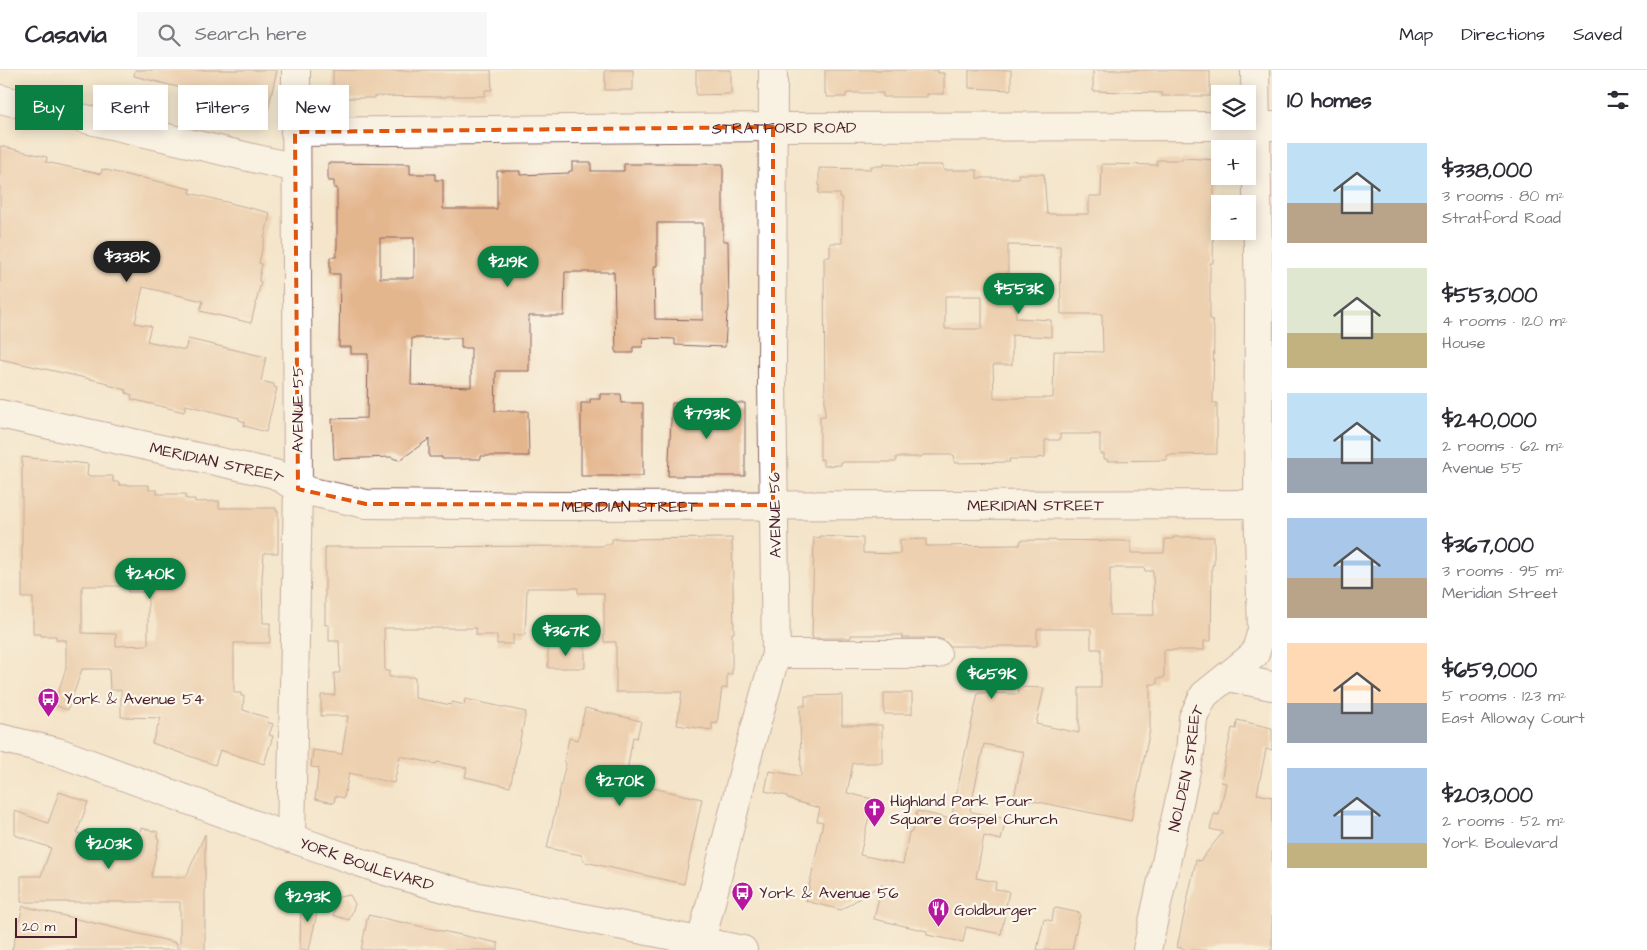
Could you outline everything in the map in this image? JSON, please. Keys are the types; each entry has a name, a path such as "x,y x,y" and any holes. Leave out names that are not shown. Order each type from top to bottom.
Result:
{"street":[{"name":"AVENUE 55","path":"291,838 298,489 296,70"},
{"name":"AVENUE 56","path":"700,946 749,750 776,654 773,505 773,70"},
{"name":"NOLDEN STREET","path":"1147,950 1190,752 1193,718 1204,695 1254,654 1262,630 1265,504 1258,309 1264,125 1255,70"},
{"path":"0,99 296,168"},
{"name":"STRATFORD ROAD","path":"295,132 773,127 1264,125"},
{"name":"MERIDIAN STREET","path":"0,414 275,474 298,489 366,504 1265,504"},
{"path":"776,654 937,654"},
{"path":"1228,676 1272,686"},
{"name":"YORK BOULEVARD","path":"0,738 58,752 382,870 469,895 700,946 743,950"}],"highlighted area":[{"path":"773,127 773,505 366,504 298,489 295,132"}],"building":[{"path":"135,70 277,70 268,110 268,85 178,85 178,87 134,76"},
{"path":"333,70 491,70 492,90 485,90 485,96 374,96 374,98 349,98 349,85 333,85"},
{"path":"605,70 633,70 633,90 605,90"},
{"path":"696,70 731,70 731,94 696,95"},
{"path":"825,70 938,70 938,73 944,73 944,94 927,94 927,97 883,97 883,93 848,93 846,97 827,97 827,94 825,94"},
{"path":"969,70 1011,70 1011,89 969,88"},
{"path":"1093,70 1210,70 1210,96 1162,96 1162,93 1093,91"},
{"path":"0,146 47,157 46,162 101,174 102,169 139,177 191,189 190,193 270,213 259,263 262,264 259,278 261,282 251,323 200,311 203,301 143,287 135,323 151,326 147,341 185,350 188,339 266,357 261,381 274,384 274,387 277,388 266,432 244,426 245,422 239,420 239,418 186,405 184,412 131,399 132,395 126,393 126,390 108,385 108,383 0,359"},
{"path":"1182,158 1211,160 1211,185 1214,185 1214,195 1211,195 1211,240 1213,240 1213,263 1210,263 1210,319 1212,319 1214,329 1213,403 1217,403 1217,454 1167,455 1167,460 1107,461 1107,459 1104,459 1104,454 1100,454 1100,434 1060,434 1060,440 1045,440 1045,457 1037,459 1009,459 1010,462 955,463 954,455 923,455 921,457 896,457 896,462 841,462 841,465 823,466 823,459 820,460 820,416 825,416 824,257 830,257 830,243 842,243 842,198 840,198 840,194 819,194 819,168 871,169 871,166 883,166 883,164 917,167 917,165 943,165 943,170 977,170 977,178 1019,178 1018,174 1044,174 1047,214 1089,214 1089,196 1101,196 1102,164 1157,165 1157,160 1182,160","holes":["1008,245 1060,246 1061,314 1102,314 1103,352 1054,351 1053,398 994,398 993,365 1012,365 1012,335 1051,337 1051,320 1016,318 1016,297 1008,297","945,296 982,296 982,329 945,329"]},
{"path":"572,162 591,162 591,171 624,171 624,164 723,164 723,241 728,241 729,308 725,347 675,345 675,339 643,338 642,347 633,347 633,353 616,353 614,272 565,272 564,316 529,316 529,371 496,371 495,411 528,411 529,456 481,456 481,459 429,457 429,439 400,460 391,457 334,459 332,419 367,418 368,354 351,354 351,347 339,347 340,274 330,274 330,257 336,257 337,247 337,188 334,188 334,181 328,181 328,163 410,164 410,174 435,174 435,180 443,180 443,209 497,209 497,171 520,171 520,175 569,173 569,171 572,171","holes":["657,223 703,223 703,320 655,319 654,266 657,266","380,238 414,238 414,278 380,278","412,338 461,338 461,348 471,348 471,387 411,385"]},
{"path":"600,394 621,394 622,403 643,403 643,476 581,476 581,403 590,403 590,399 600,399"},
{"path":"672,403 745,403 745,476 668,476"},
{"path":"22,457 88,464 87,476 113,476 113,482 119,482 119,485 149,485 149,490 157,490 157,494 186,494 186,499 195,499 195,502 219,501 219,508 276,508 276,511 278,511 278,553 264,553 262,578 263,623 270,623 270,643 234,643 234,693 241,693 241,696 244,696 243,710 268,718 267,722 273,724 269,735 273,736 264,764 220,750 215,765 152,743 161,718 121,717 121,690 110,690 109,669 82,669 68,710 54,705 66,668 66,640 56,640 56,636 33,634 33,598 22,598","holes":["82,586 128,586 128,592 148,592 148,645 116,646 116,634 82,633"]},
{"path":"820,536 863,538 863,553 900,554 900,540 926,539 926,546 1020,545 1021,540 1131,541 1131,553 1164,553 1165,539 1173,539 1173,537 1214,537 1211,641 1204,641 1204,650 1164,650 1164,678 1157,678 1157,684 1150,684 1150,730 1131,821 1014,797 1024,752 984,744 970,810 1006,819 1001,840 984,836 976,878 996,882 995,889 1009,891 1001,934 966,927 963,942 927,935 927,931 874,919 882,884 841,910 806,901 823,822 817,821 820,808 794,801 787,798 787,796 765,791 769,771 801,776 800,706 805,706 805,696 842,695 842,725 882,725 882,763 853,763 847,793 873,799 860,855 903,864 909,832 912,832 917,811 951,819 978,693 1019,694 1018,687 1044,688 1036,724 1079,733 1079,688 1101,688 1101,649 1091,649 1091,629 1037,629 1037,646 950,646 944,640 937,638 902,638 902,635 851,635 851,638 812,638 814,537 820,538","holes":["1110,568 1144,568 1145,571 1153,571 1154,615 1110,615"]},
{"path":"732,538 734,633 732,633 732,674 727,674 727,688 722,688 717,724 712,723 712,730 677,725 682,692 616,692 616,642 604,642 604,593 578,593 578,588 527,588 525,635 513,635 513,644 497,644 497,635 476,635 476,628 384,628 385,671 389,671 389,677 415,677 415,698 451,705 452,702 464,705 465,699 526,712 510,787 465,777 467,768 437,762 436,764 400,756 394,783 349,773 344,798 335,796 334,803 315,799 319,768 311,767 313,750 342,754 348,716 321,716 321,695 335,695 334,673 340,673 339,641 329,641 329,625 325,625 325,547 605,546 605,544 612,544 612,539"},
{"path":"548,646 585,647 585,668 548,668"},
{"path":"884,693 912,693 912,714 884,714"},
{"path":"585,708 641,721 637,738 633,737 625,782 702,799 684,884 585,862 581,855 547,848 566,763 564,762 569,738 578,740"},
{"path":"1237,720 1272,728 1272,750 1266,749 1257,794 1272,797 1272,950 1188,950 1177,947 1196,860 1200,861 1223,832 1210,829 1214,814 1219,815 1226,783 1221,782 1225,760 1232,728 1236,729"},
{"path":"59,792 88,802 77,833 133,853 137,834 140,834 141,828 158,832 157,838 159,839 151,877 186,877 205,834 205,950 180,950 180,902 21,902 21,876 41,876 51,848 15,835 15,811 48,823"},
{"path":"350,895 355,904 349,920 333,915 339,897"},
{"path":"301,900 319,904 309,950 300,950"},
{"path":"23,906 177,943 177,950 12,950"},
{"path":"1054,909 1080,913 1072,950 1037,950 1044,919 1052,921"},
{"path":"368,915 498,943 498,950 361,950"}],"place":[{"name":"York & Avenue 54","path":"48,717"},
{"name":"Highland Park Four Square Gospel Church","path":"874,828"},
{"name":"York & Avenue 56","path":"743,911"},
{"name":"Goldburger","path":"938,928"}]}
